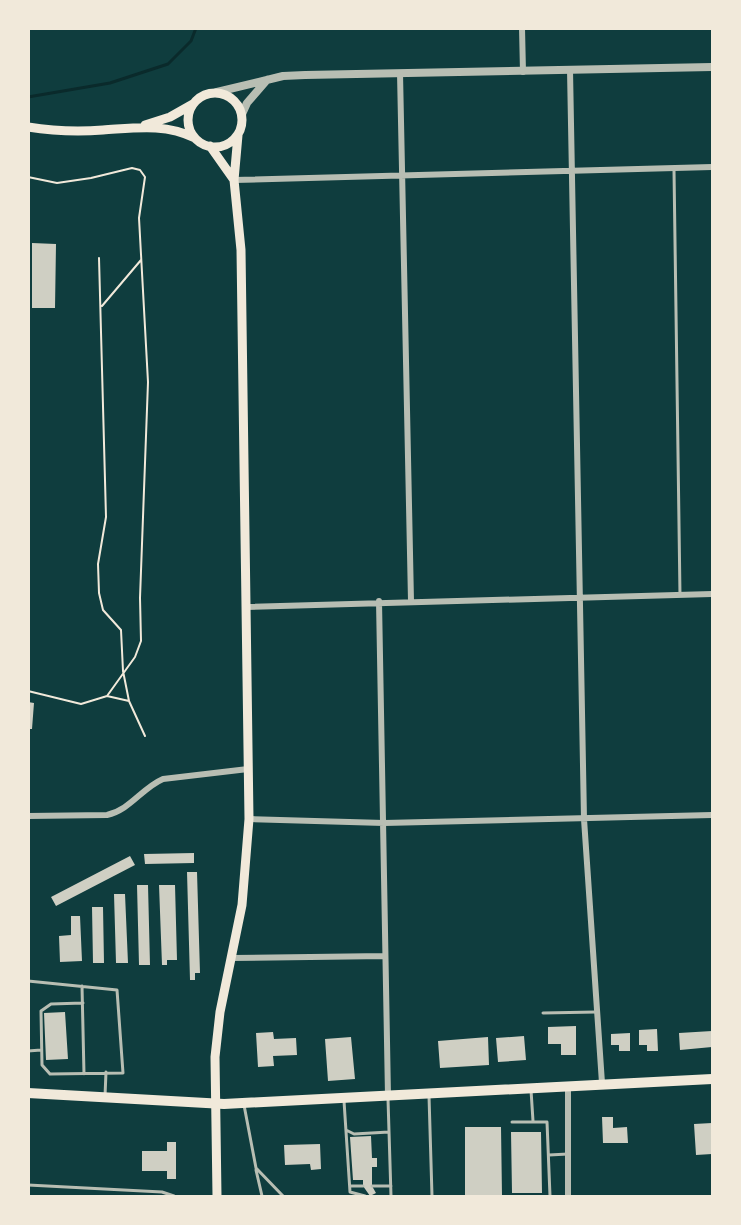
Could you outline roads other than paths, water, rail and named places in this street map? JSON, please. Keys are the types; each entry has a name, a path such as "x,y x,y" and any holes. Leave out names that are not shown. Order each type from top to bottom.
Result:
{"main road":[{"path":"143,126 170,117 193,104 200,97 217,92 233,99 242,114 234,180 241,250 249,819 242,905 220,1012 216,1046 217,1197"},
{"path":"193,104 188,119 195,138"},
{"path":"28,127 75,131 143,126 180,130 210,146 234,180"},
{"path":"210,146 228,144 238,135"},
{"path":"28,1093 215,1104 712,1079"}],"street":[{"path":"522,28 523,72"},
{"path":"217,92 267,80 305,75 712,67"},
{"path":"570,70 584,819 602,1083"},
{"path":"400,73 411,601"},
{"path":"242,114 247,103 267,80"},
{"path":"234,180 712,167"},
{"path":"245,607 379,601 712,594"},
{"path":"379,601 388,1096"},
{"path":"28,816 117,813 154,783 163,779 248,769"},
{"path":"249,819 384,823 712,815"},
{"path":"232,958 385,956"},
{"path":"567,1085 568,1197"}],"lane":[{"path":"674,168 680,595"},
{"path":"28,981 117,990 123,1073 50,1074 42,1065 40,1011 51,1004 83,1004"},
{"path":"82,986 84,1074"},
{"path":"543,1013 597,1012"},
{"path":"28,1051 41,1050"},
{"path":"105,1098 106,1072"},
{"path":"531,1088 533,1121"},
{"path":"429,1094 432,1197"},
{"path":"388,1096 392,1197"},
{"path":"344,1099 350,1192 364,1197"},
{"path":"243,1103 261,1197"},
{"path":"512,1122 547,1122 550,1197"},
{"path":"346,1130 354,1134 389,1132"},
{"path":"549,1155 568,1154"},
{"path":"256,1168 283,1197"},
{"path":"28,1185 162,1192 174,1197"},
{"path":"350,1186 363,1186"},
{"path":"372,1186 391,1186"}],"waterway":[{"path":"28,97 110,83 168,64 191,41 196,28"}]}
